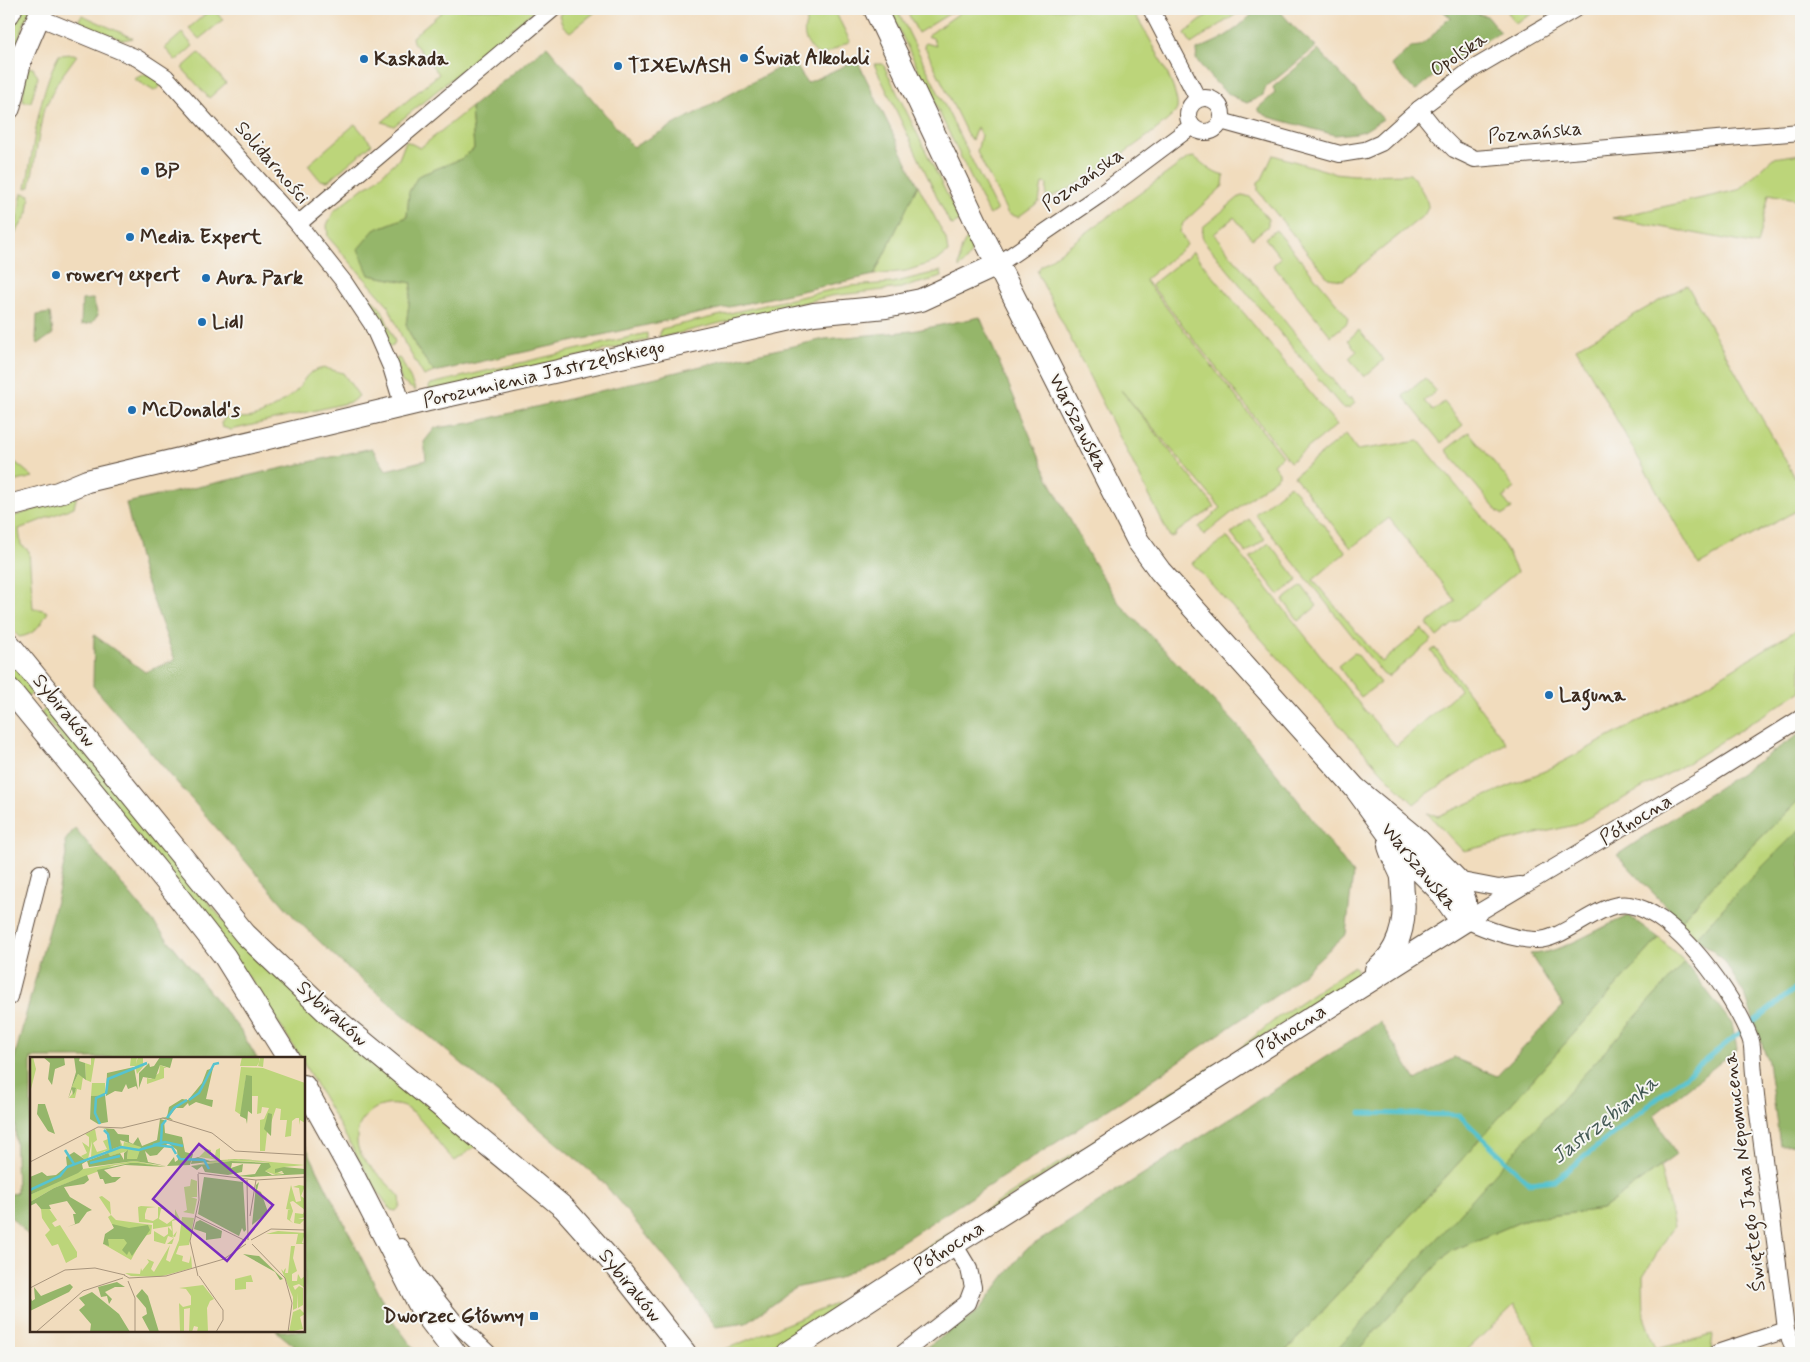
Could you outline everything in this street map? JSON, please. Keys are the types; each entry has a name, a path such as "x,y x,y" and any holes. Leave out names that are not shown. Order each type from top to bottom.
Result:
{"street":[{"path":"9,13 11,9"},
{"path":"298,224 553,9"},
{"name":"Warszawska","path":"875,9 997,265 1138,541 1160,571 1355,788 1403,854 1439,890 1454,911 1466,920"},
{"path":"1151,9 1198,99"},
{"name":"Opolska","path":"1419,109 1471,70 1575,9"},
{"path":"9,108 21,58 40,13"},
{"name":"Solidarności","path":"40,13 137,58 166,77 298,224 344,282 372,324 391,367 403,406"},
{"path":"1210,98 1219,104 1223,113 1221,121 1215,129 1207,132 1199,131 1192,126 1188,119 1188,110 1198,99 1210,98"},
{"path":"1221,121 1340,154 1364,150 1382,143 1419,109"},
{"name":"Poznańska","path":"1419,109 1454,149 1475,159 1801,132"},
{"name":"Poznańska","path":"997,265 1101,194 1192,126"},
{"name":"Porozumienia Jastrzębskiego","path":"9,506 58,493 87,481 403,406 814,314 886,307 921,300 997,265"},
{"name":"Porozumienia Jastrzębskiego","path":"9,490 50,483 87,481"},
{"name":"Sybiraków","path":"9,644 245,934 328,1013 564,1208 621,1272 685,1353"},
{"name":"Sybiraków","path":"9,689 169,885 225,957 287,1057"},
{"name":"Północna","path":"787,1353 954,1244 1466,920 1710,775 1801,718"},
{"name":"Warszawska","path":"1355,788 1418,840 1457,880 1465,901 1466,920"},
{"path":"1348,994 1387,961 1396,945 1403,926 1404,904 1401,876 1382,824"},
{"path":"9,997 40,873"},
{"path":"1457,880 1499,888 1530,883"},
{"name":"Świętego Jana Nepomucena","path":"1466,920 1498,934 1536,940 1555,935 1608,908 1626,904 1635,906 1658,917 1690,946 1715,975 1732,1000 1748,1033 1786,1330 1796,1353"},
{"path":"305,1088 350,1169 421,1308 455,1353"},
{"path":"389,1223 417,1275 454,1321 488,1353"},
{"path":"902,1353 967,1303 973,1287 969,1269 954,1244"},
{"path":"1717,1353 1786,1330"}],"green space":[{"path":"19,9 30,9 14,50 9,48 9,35"},
{"path":"211,9 223,20 199,39 189,28"},
{"path":"445,9 536,9 394,126 382,122 439,74 413,42 412,37"},
{"path":"567,9 599,9 570,32 563,26 559,15"},
{"path":"811,9 834,9 850,41 826,54 819,55 808,44 804,34"},
{"path":"889,9 897,9 997,211 989,215"},
{"path":"906,9 957,9 918,33"},
{"path":"965,9 1132,9 1167,74 1177,100 1177,109 1161,126 1145,138 1067,190 1046,199 1047,184 1042,183 1039,202 1018,217 1008,214 977,152 981,135 977,127 972,140 969,138 924,45 926,43 936,46 933,38 927,36"},
{"path":"1215,9 1244,9 1191,44 1185,33"},
{"path":"1258,9 1278,9 1316,47 1266,87 1263,95 1247,103 1231,95 1212,79 1196,59 1197,50 1221,39 1237,28"},
{"path":"1441,9 1467,9 1470,12 1487,16 1500,32 1459,56 1415,91 1391,65 1411,47 1420,46 1446,20 1451,18"},
{"path":"1507,9 1541,9 1515,23"},
{"path":"82,15 133,38 123,40 80,24 79,19"},
{"path":"182,33 193,46 176,61 165,48"},
{"path":"547,46 633,147 793,60 807,83 857,60 918,185 874,275 434,372 416,347 406,325 412,283 369,275 358,249 374,230 407,217 409,192 418,176 461,159 474,149 471,107"},
{"path":"1318,50 1383,119 1364,131 1335,135 1269,117 1258,111 1258,108 1275,93 1273,87"},
{"path":"199,53 226,83 209,98 182,68"},
{"path":"59,55 77,55 58,81 43,112 30,187 26,188 41,103 46,86"},
{"path":"874,64 883,64 960,221 953,225 950,224"},
{"path":"28,67 33,68 38,77 31,102 23,102 24,83"},
{"path":"145,74 153,76 163,84 154,91 134,79"},
{"path":"471,107 474,149 461,159 418,176 409,192 407,217 374,230 369,275 412,283 406,325 416,347 434,372 424,376 405,344 388,305 328,237 327,225 334,211 371,184 399,159 406,141 420,148"},
{"path":"355,124 372,144 328,181 320,180 308,165"},
{"path":"1801,154 1801,200 1769,194 1757,245 1613,218 1738,190 1773,158"},
{"path":"1273,155 1334,173 1354,175 1410,174 1421,190 1428,207 1424,215 1343,280 1328,278 1258,191 1258,182 1262,179"},
{"path":"1194,157 1211,170 1224,176 1223,186 1183,223 1180,232 1187,245 1145,280 1282,456 1273,464 1279,475 1204,535 1199,527 1221,508 1121,390 1215,507 1177,532 1175,536 1170,537 1037,272 1041,266 1188,158"},
{"path":"918,185 946,239 948,252 937,261 906,271 874,275"},
{"path":"22,193 30,195 28,213 14,236"},
{"path":"1243,195 1250,197 1268,219 1268,226 1252,239 1234,217 1214,234 1348,399 1351,397 1355,403 1349,408 1341,406 1203,240 1203,227"},
{"path":"1276,230 1348,317 1347,323 1331,336 1273,265 1281,258 1265,238"},
{"path":"970,236 972,249 966,261 959,268 962,246"},
{"path":"1193,252 1337,425 1290,462 1151,285"},
{"path":"343,269 382,310 395,342 392,347 389,346"},
{"path":"941,271 942,277 901,288 831,296 659,338 661,329 850,286 892,283"},
{"path":"1687,285 1801,488 1801,508 1699,565 1576,348"},
{"path":"93,299 98,315 92,323 81,325 82,300"},
{"path":"50,313 53,334 38,344 36,339 37,315"},
{"path":"980,317 1048,478 1090,557 1119,603 1237,725 1297,799 1353,874 1346,934 1287,988 1121,1101 898,1244 839,1278 795,1288 746,1323 716,1327 679,1275 602,1181 344,965 294,917 93,686 94,635 145,672 175,660 142,570 126,503 372,448 386,470 426,460 424,442 435,428 471,423 701,366 825,339 912,331"},
{"path":"1359,330 1384,360 1364,377 1349,358 1357,351 1348,340"},
{"path":"647,333 647,340 430,392 429,387 431,384"},
{"path":"397,358 401,359 416,391 402,382 395,361"},
{"path":"325,368 343,373 359,396 351,402 231,430 222,427 221,423 225,418 252,417 271,409 293,394 308,375"},
{"path":"1425,378 1436,391 1424,401 1433,411 1444,402 1463,425 1441,443 1403,396"},
{"path":"1469,432 1515,488 1503,498 1512,509 1503,515 1498,512 1446,450"},
{"path":"1346,434 1357,450 1419,441 1495,532 1505,547 1517,572 1437,637 1427,624 1456,601 1389,518 1351,548 1294,476"},
{"path":"9,457 33,477 9,483"},
{"path":"1290,485 1346,552 1313,580 1382,662 1422,629 1432,640 1388,677 1383,674 1255,514"},
{"path":"77,495 74,507 19,529 21,545 29,551 33,609 48,612 33,632 19,637 9,627 9,518"},
{"path":"1249,519 1265,539 1246,553 1231,534"},
{"path":"1227,537 1356,700 1396,746 1460,690 1431,651 1435,648 1506,743 1414,804 1384,774 1192,563"},
{"path":"1269,543 1298,580 1279,595 1250,558"},
{"path":"1302,586 1317,606 1299,621 1283,600"},
{"path":"1801,627 1801,691 1686,764 1575,825 1463,851 1427,813 1438,816 1547,770 1705,686"},
{"path":"1354,653 1357,654 1380,683 1361,697 1338,666"},
{"path":"9,658 35,690 28,697 9,673"},
{"path":"48,707 245,947 476,1146 455,1161 419,1119 406,1108 391,1105 376,1108 372,1111 365,1117 358,1128 358,1147 369,1165 400,1197 399,1208 396,1211 391,1210 376,1189 305,1066 305,1057 300,1057 254,984 41,713"},
{"path":"1801,733 1801,798 1714,884 1680,921 1617,855"},
{"path":"1801,798 1801,828 1746,883 1696,938 1680,921 1714,884"},
{"path":"75,828 240,1030 256,1057 30,1057 30,1237 9,1215 9,1195 17,1192 15,1124 9,1118 9,1083 57,897 66,855 65,841"},
{"path":"1801,828 1801,1144 1780,1145 1768,1062 1745,995 1723,959 1696,938 1746,883"},
{"path":"1629,916 1659,938 1464,1157 1284,1353 918,1353 978,1311 1025,1250 1380,1022 1416,1080 1454,1058 1497,1076 1563,1006 1530,954 1555,950"},
{"path":"1659,938 1685,962 1346,1341 1334,1353 1284,1353 1464,1157"},
{"path":"1685,962 1732,1024 1737,1049 1654,1115 1676,1155 1602,1209 1527,1219 1449,1252 1355,1353 1334,1353"},
{"path":"1354,966 1359,976 765,1353 716,1353 840,1302 1238,1050 1278,1017"},
{"path":"305,1145 393,1321 417,1353 303,1353 277,1332 305,1332"},
{"path":"1660,1167 1674,1226 1643,1276 1644,1317 1656,1349 1713,1335 1711,1350 1701,1353 1541,1353 1514,1305 1464,1353 1355,1353 1449,1252 1527,1219 1602,1209"}],"waterway":[{"name":"Jastrzębianka","path":"1361,1113 1459,1115 1529,1183 1555,1180 1801,984"}],"place":[{"name":"Świat Alkoholi","path":"744,58"},
{"name":"Kaskada","path":"364,59"},
{"name":"TIXEWASH","path":"618,66"},
{"name":"BP","path":"145,171"},
{"name":"Media Expert","path":"130,237"},
{"name":"rowery expert","path":"56,275"},
{"name":"Aura Park","path":"206,278"},
{"name":"Lidl","path":"202,322"},
{"name":"McDonald's","path":"132,410"},
{"name":"Laguna","path":"1549,695"},
{"name":"Dworzec Główny","path":"534,1316"}]}
